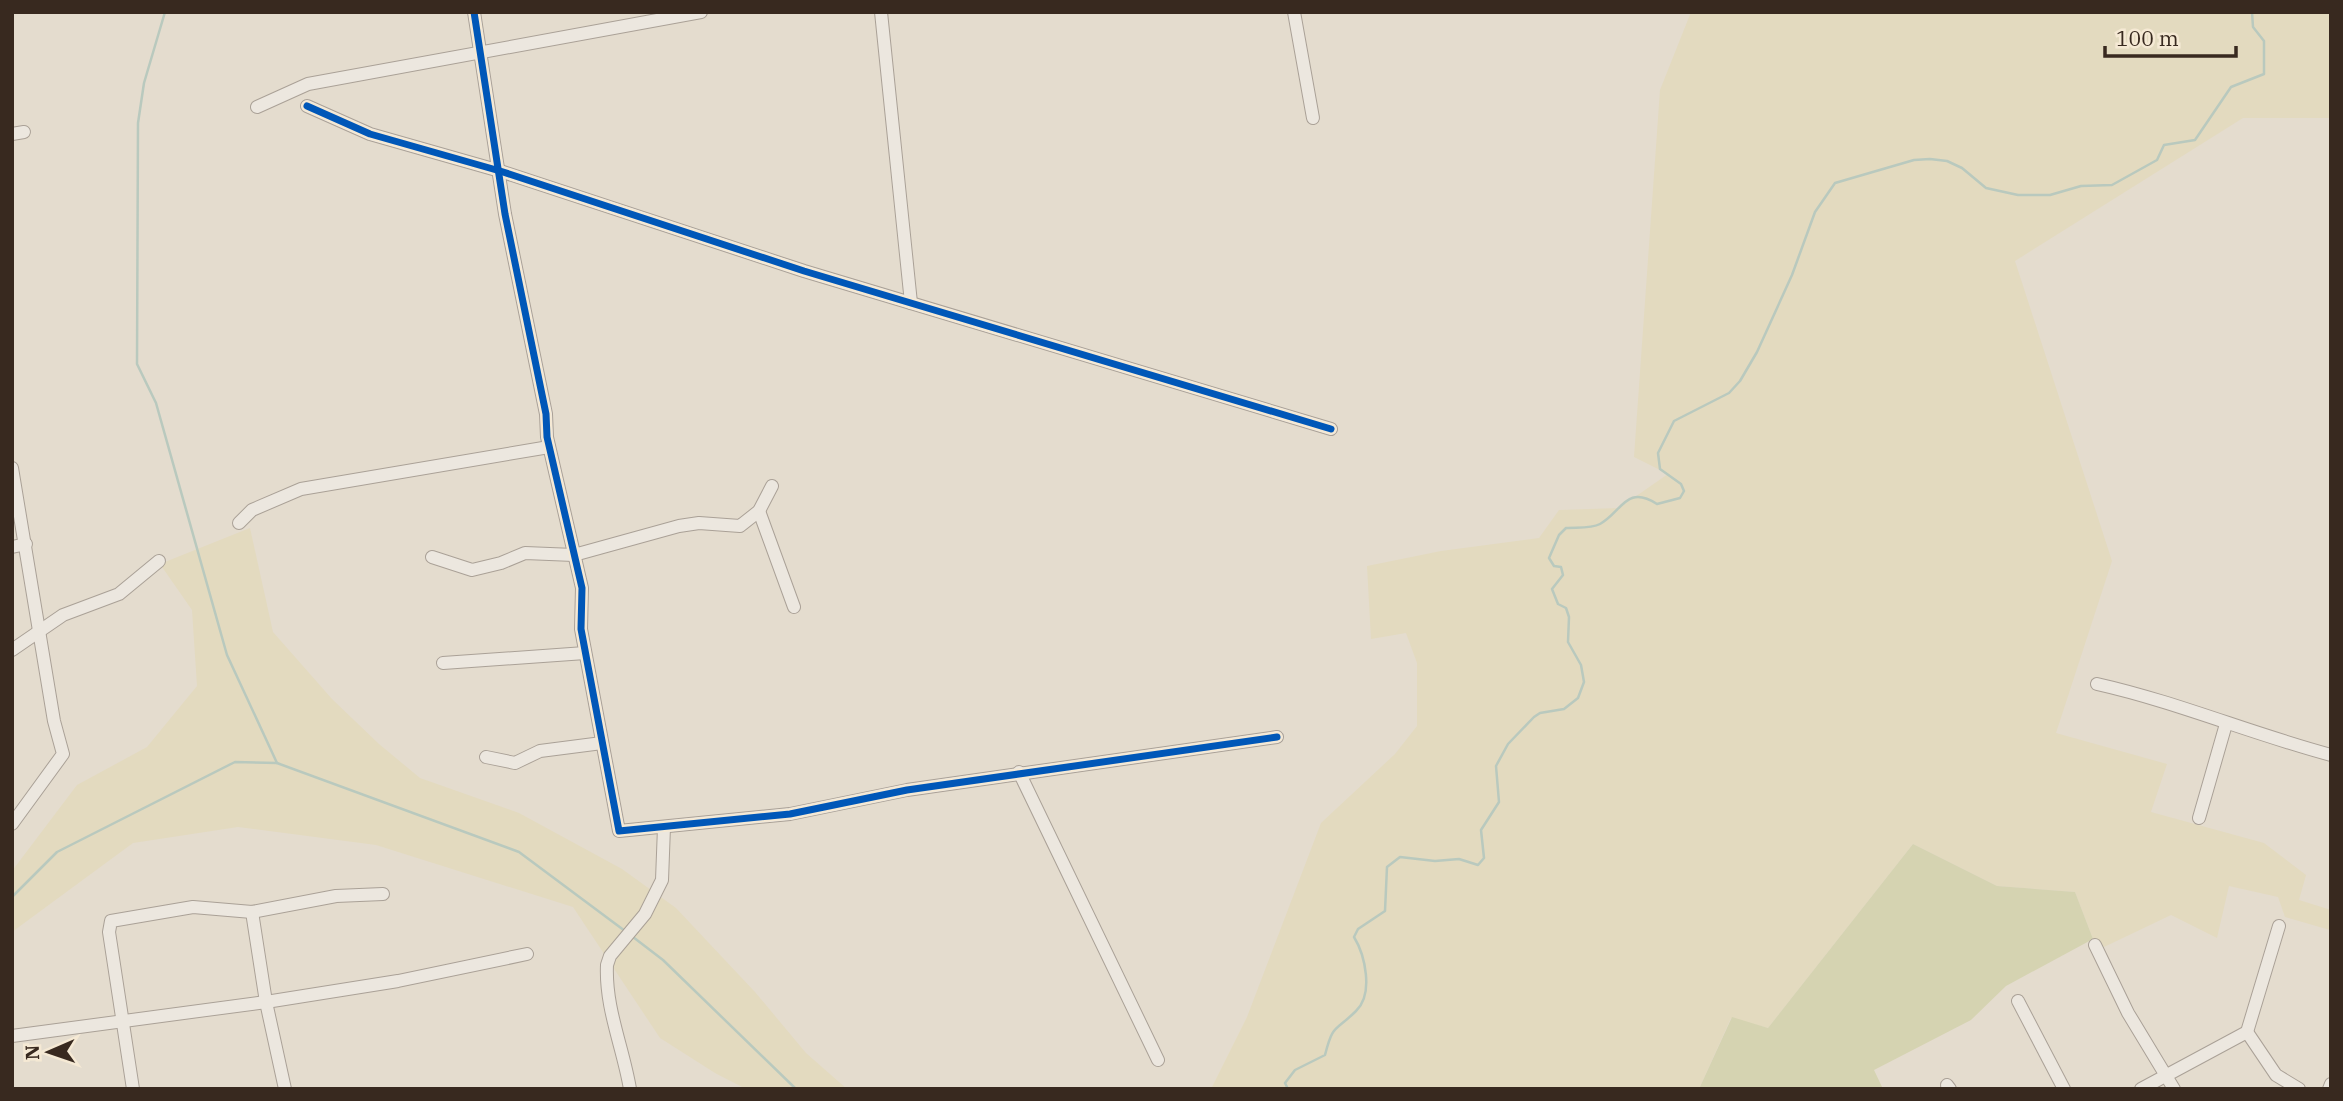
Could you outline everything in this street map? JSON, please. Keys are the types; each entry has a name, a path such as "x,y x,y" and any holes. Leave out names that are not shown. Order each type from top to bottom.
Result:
{"street":[{"path":"474,12 549,447 582,588 581,629 619,831 790,814 907,790 1019,772 1276,737"},
{"path":"257,107 308,84 701,12"},
{"path":"881,12 911,303"},
{"path":"1294,12 1313,118"},
{"path":"307,106 370,134 500,171 911,303 1331,429"},
{"path":"239,523 252,510 301,489 549,447"},
{"path":"12,468 54,721 63,754 12,824"},
{"path":"432,557 472,570 501,563 525,552 575,555 679,526 699,523 740,526 759,511 772,486"},
{"path":"759,511 794,607"},
{"path":"12,547 26,544"},
{"path":"12,650 63,615 119,594 159,561"},
{"path":"443,663 585,653"},
{"path":"2097,684 2166,702 2226,724 2331,755"},
{"path":"2199,818 2226,724"},
{"path":"486,757 515,762 540,751 602,743"},
{"path":"1019,772 1158,1060"},
{"path":"630,1089 624,1056 613,1027 607,965 610,956 651,905 662,880 664,827"},
{"path":"133,1089 109,932 110,921 193,907 252,912 336,896 383,894"},
{"path":"252,912 283,1088"},
{"path":"2141,1089 2248,1032 2279,926"},
{"path":"2095,945 2128,1013 2174,1089"},
{"path":"12,1036 266,1002 398,981 527,954"},
{"path":"2018,1001 2064,1089"},
{"path":"2248,1032 2277,1075 2300,1089"}],"shaded area":[{"path":"1691,12 2331,12 2331,118 2243,118 2015,261 2112,561 2056,733 2167,764 2151,812 2264,843 2306,875 2299,900 2331,910 2330,930 2285,917 2278,897 2229,886 2217,938 2171,915 2104,947 2093,939 2075,892 1997,886 1913,844 1768,1028 1731,1018 1699,1089 1211,1089 1247,1017 1321,823 1395,754 1417,726 1417,663 1406,633 1371,639 1367,566 1441,551 1539,538 1559,510 1619,508 1668,474 1634,457 1660,90"},
{"path":"250,528 273,632 332,699 379,744 420,778 519,813 622,869 676,908 755,992 806,1053 847,1089 746,1089 715,1073 660,1038 573,907 376,845 238,827 133,843 12,932 12,871 77,785 147,747 197,686 192,610 160,564"},
{"path":"1913,844 1997,886 2075,892 2093,939 2006,986 1971,1020 1874,1070 1883,1089 1699,1089 1732,1017 1768,1028"}],"waterway":[{"path":"165,12 144,83 138,123 137,364 156,403 227,655 277,763 519,852 625,931"},
{"path":"1288,1089 1285,1083 1295,1070 1325,1055 1333,1033 1362,1004 1366,974 1354,937 1358,929 1385,911 1387,867 1400,857 1435,861 1459,859 1478,865 1484,858 1481,830 1499,802 1496,766 1508,744 1540,713 1564,709 1578,698 1584,682 1581,665 1568,642 1569,617 1566,608 1558,604 1552,589 1563,575 1561,567 1554,566 1549,558 1559,535 1566,528 1600,524 1631,498 1647,499 1657,504 1680,498 1684,491 1681,484 1660,469 1658,453 1674,421 1729,393 1740,381 1757,352 1792,275 1815,212 1835,183 1914,160 1930,159 1947,161 1962,168 1986,188 2018,195 2050,195 2081,186 2112,185 2157,160 2164,145 2195,140 2231,87 2264,74 2264,41 2253,27 2252,12"},
{"path":"12,897 57,852 235,762 277,763"},
{"path":"633,937 663,960 796,1089"}],"cycle path":[{"path":"474,12 505,214 546,414 547,437 582,588 581,629 619,831 790,814 907,790 1277,737"},
{"path":"307,106 370,134 500,171 804,271 1331,429"}]}
